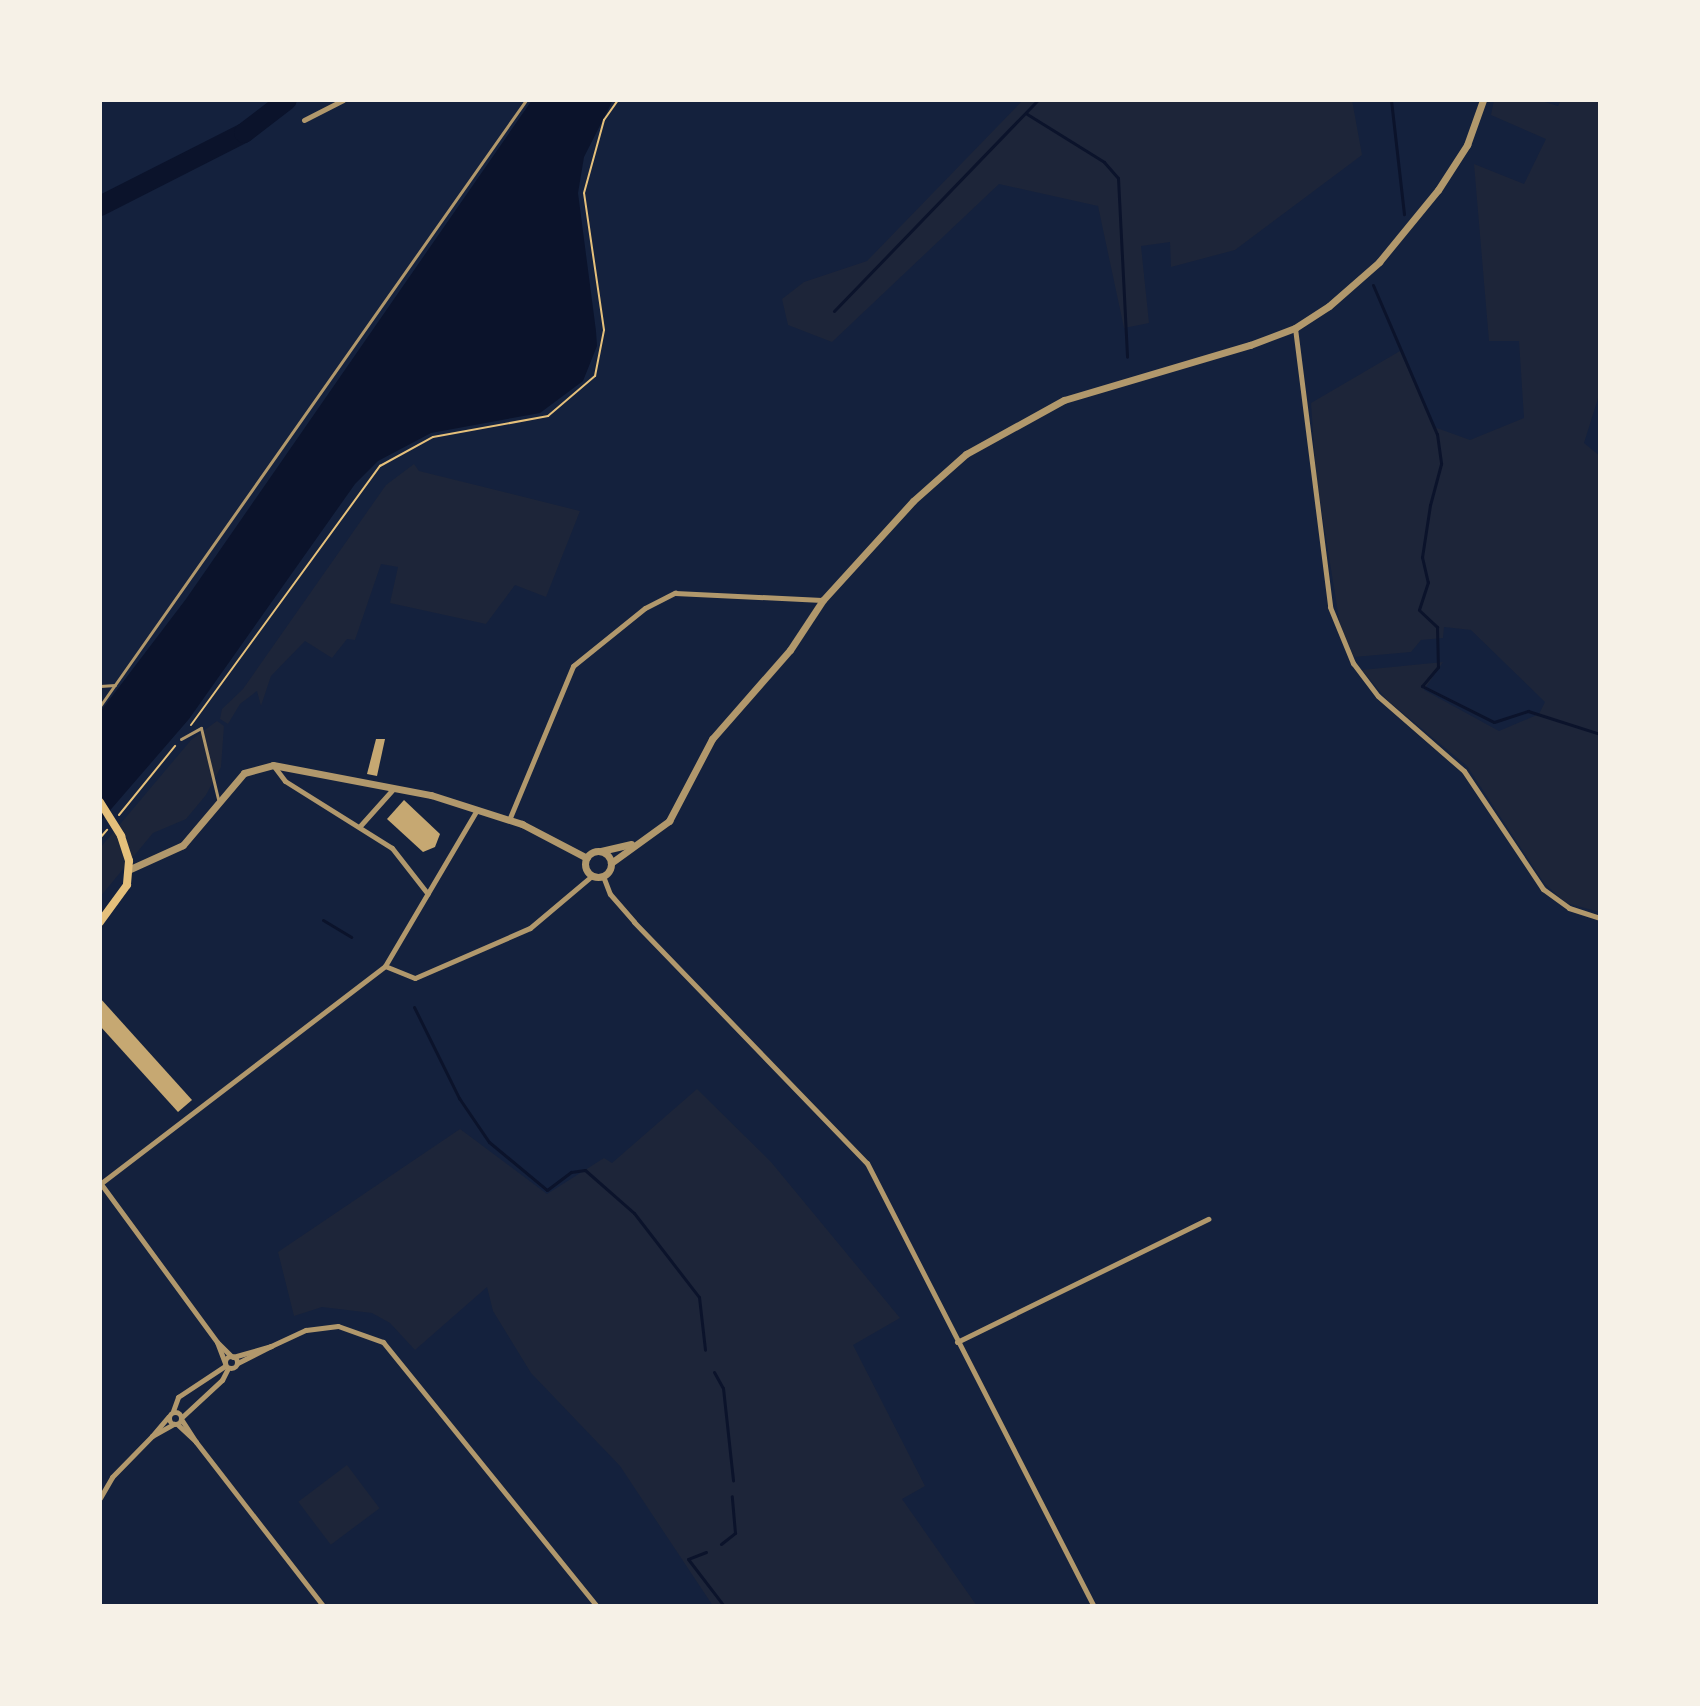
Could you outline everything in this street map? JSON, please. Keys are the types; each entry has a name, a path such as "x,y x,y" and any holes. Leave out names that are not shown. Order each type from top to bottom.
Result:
{"main road":[{"path":"100,802 121,836 128,870 119,902 100,922"}],"street":[{"path":"304,120 343,100"},
{"path":"603,876 611,863 631,844 669,821 712,739 790,650 823,600 913,501 990,437 1087,391 1295,328 1351,289 1398,240 1454,169 1483,100"},
{"path":"1295,328 1330,607 1353,663 1378,696 1464,771 1543,889 1569,908 1600,918"},
{"path":"509,820 573,666 645,608 675,593 823,600"},
{"path":"128,870 183,845 244,773 273,765 394,788 478,809 509,820 587,858"},
{"path":"273,765 285,781 392,848 428,894"},
{"path":"360,826 394,788"},
{"path":"237,1363 217,1342 100,1184 385,966 478,809"},
{"path":"587,858 601,851 631,844"},
{"path":"601,851 611,863"},
{"path":"587,858 586,866 593,875"},
{"path":"385,966 415,978 530,928 593,875 603,876"},
{"path":"603,876 610,894 634,922 867,1163 1094,1606"},
{"path":"957,1342 1208,1219"},
{"path":"100,1498 112,1477 171,1414 178,1397 226,1365 237,1363 306,1330 338,1326 383,1342 597,1606"},
{"path":"217,1342 226,1365"},
{"path":"152,1436 178,1421 222,1380 232,1356 271,1346"},
{"path":"171,1414 323,1606"},
{"path":"171,1414 178,1421"}],"lane":[{"path":"100,706 526,100"},
{"path":"100,686 115,685"},
{"path":"181,739 201,728 220,803"}],"path":[{"path":"100,838 181,739 380,466 433,437 548,416 595,376 604,330 584,193 604,120 618,100"}],"shaded area":[{"path":"532,100 613,100 584,157 578,193 597,346 583,381 540,413 431,433 378,461 355,484 189,719 100,822 100,712 186,599"},
{"path":"1023,100 1352,100 1362,155 1235,250 1171,267 1170,242 1141,246 1149,323 1124,328 1098,206 999,184 832,342 788,325 782,299 804,282 867,261"},
{"path":"1494,100 1538,100 1558,106 1561,100 1600,100 1600,392 1584,443 1600,456 1600,912 1566,903 1544,883 1467,766 1387,700 1362,670 1443,662 1424,690 1499,731 1539,714 1545,702 1471,630 1444,627 1443,638 1421,640 1411,652 1354,657 1340,625 1316,476 1311,403 1400,351 1434,427 1470,440 1524,418 1519,341 1489,341 1474,164 1524,184 1546,139 1491,115"},
{"path":"414,464 419,471 580,511 546,597 515,585 486,624 390,603 398,567 381,564 355,640 347,639 332,658 305,641 271,676 261,706 257,691 240,704 228,724 220,719 222,709 243,689 386,485"},
{"path":"217,721 224,726 221,767 206,795 186,819 153,833 100,897 100,848 191,740"},
{"path":"697,1089 771,1162 900,1318 853,1345 925,1486 902,1499 977,1606 713,1606 620,1466 531,1373 493,1311 487,1287 415,1350 390,1323 372,1313 322,1307 294,1316 278,1252 460,1129 547,1194 604,1158 612,1163"},
{"path":"347,1465 379,1508 331,1545 298,1502"}],"building":[{"path":"376,739 385,739 377,776 367,774"},
{"path":"404,800 440,834 435,847 423,852 387,819"},
{"path":"100,998 192,1100 178,1112 100,1026"}],"waterway":[{"path":"100,206 244,133 287,100"},
{"path":"834,311 1038,100"},
{"path":"1391,100 1404,214"},
{"path":"1027,114 1104,162 1118,178 1127,357"},
{"path":"1373,285 1437,434 1441,464 1430,505 1422,557 1428,582 1419,610 1437,627 1438,667 1422,686 1494,722 1528,711 1600,734"},
{"path":"323,920 351,937"},
{"path":"414,1007 459,1098 489,1142 547,1190 571,1172 585,1170 634,1213 699,1297 705,1350"},
{"path":"714,1372 723,1388 733,1480"},
{"path":"721,1544 735,1533 732,1496"},
{"path":"706,1552 688,1559 724,1606"}]}
